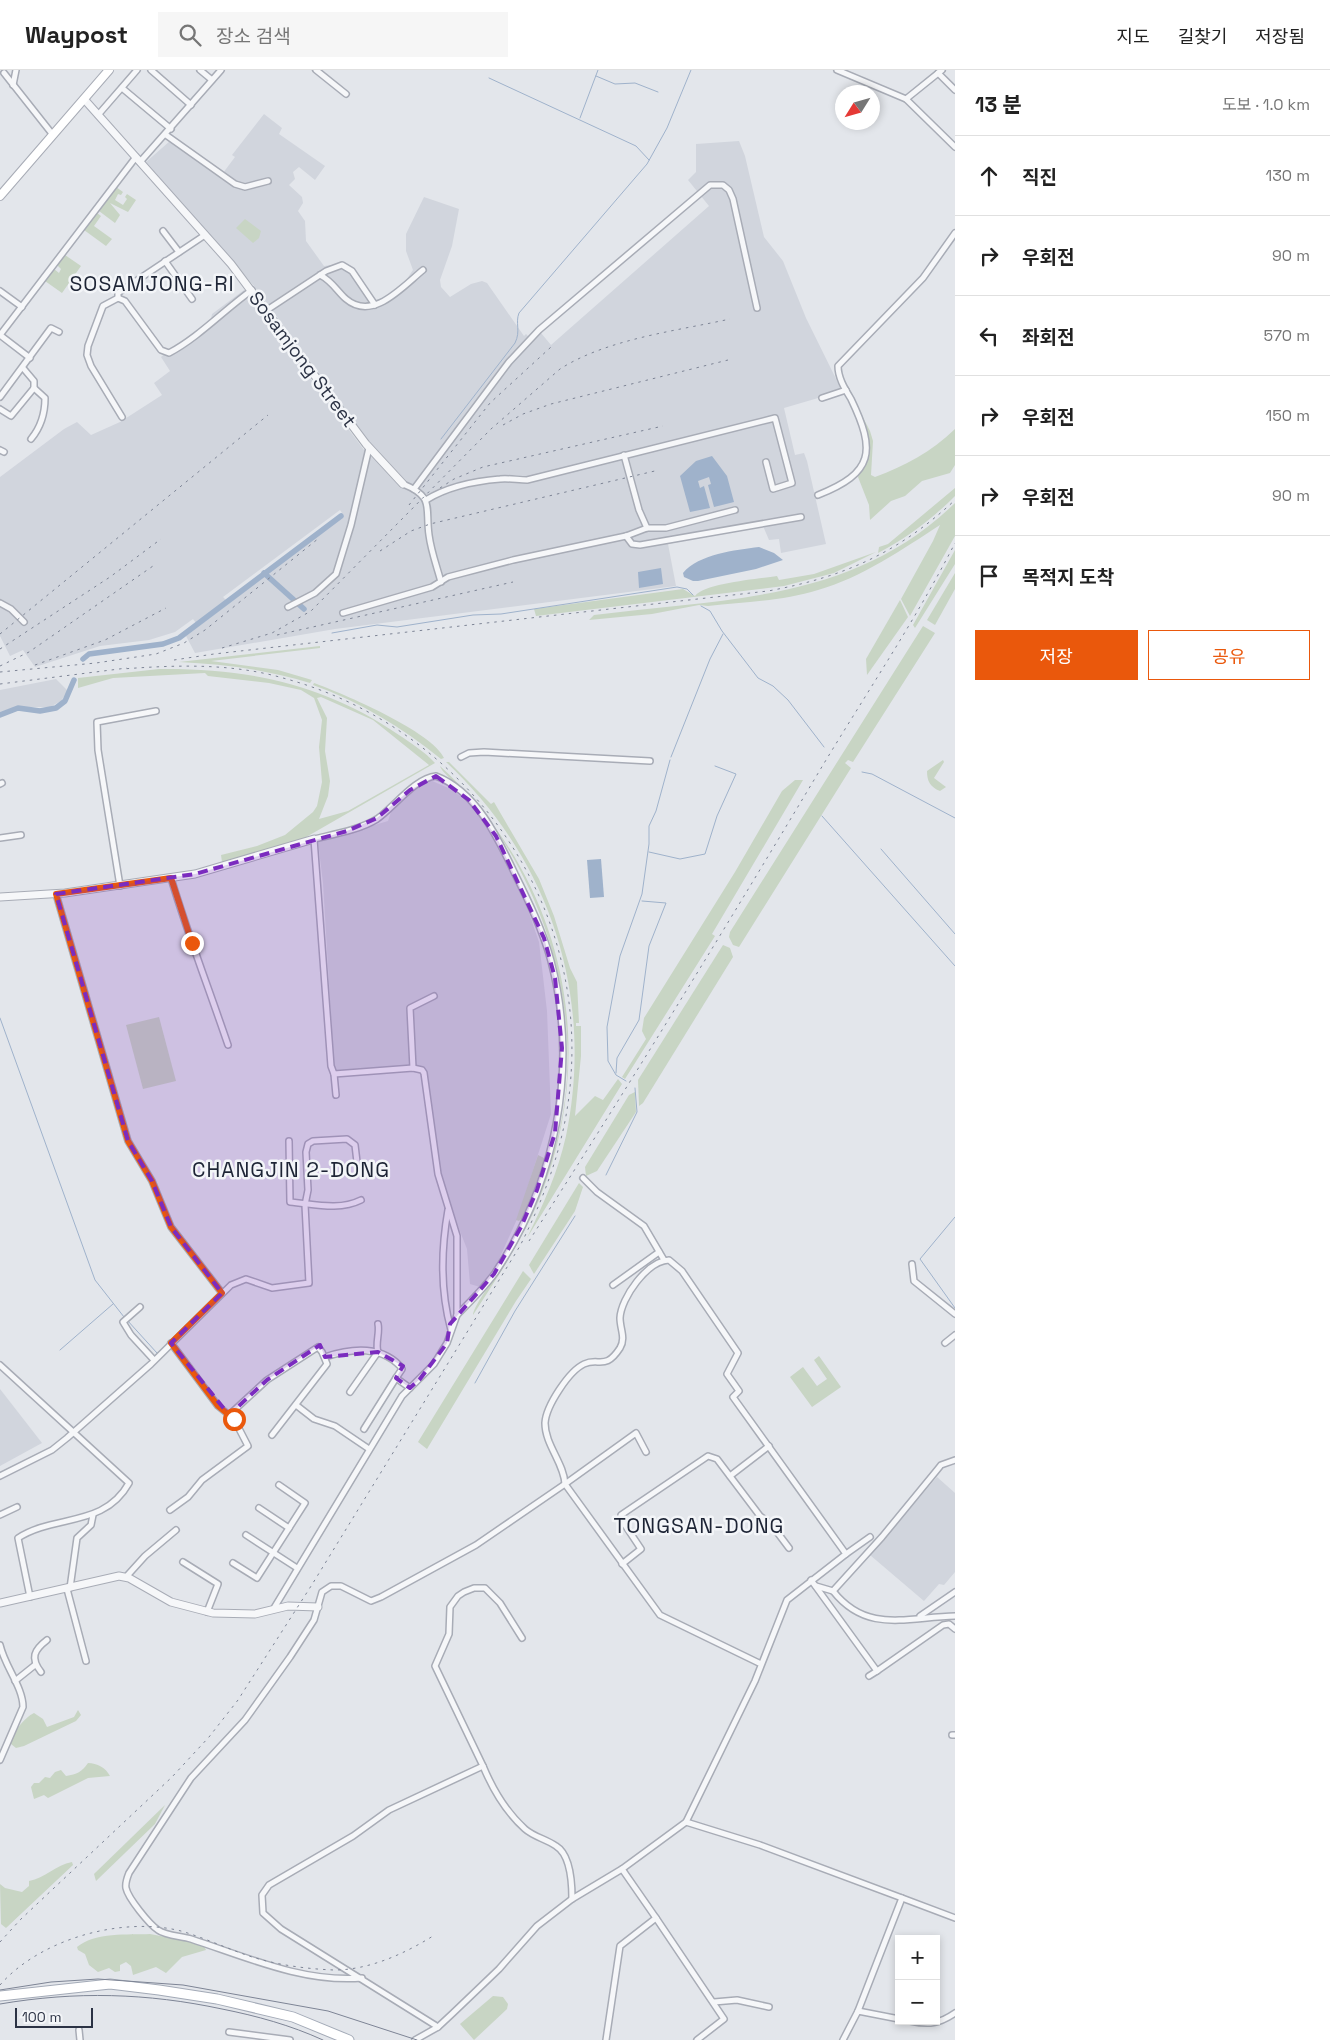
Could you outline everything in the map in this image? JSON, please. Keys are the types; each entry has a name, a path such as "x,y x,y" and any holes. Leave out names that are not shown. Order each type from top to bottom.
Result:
{"main road":[{"path":"0,196 110,70"},
{"path":"0,1996 110,1984 183,1993 293,2017 349,2040"}],"street":[{"path":"13,85 16,70"},
{"path":"98,115 137,70"},
{"path":"151,70 191,105"},
{"path":"200,70 212,80"},
{"path":"30,358 0,335 138,159 166,135 221,70"},
{"path":"316,70 346,94"},
{"path":"837,70 906,99 955,147"},
{"path":"906,99 940,72 955,90"},
{"path":"4,73 53,135"},
{"path":"122,88 171,129"},
{"name":"Sosamjong Street","path":"84,99 252,290 369,448 403,484"},
{"path":"166,135 234,184 245,187 268,181"},
{"path":"414,489 521,348 658,227 710,185 723,185 729,190 733,200 757,308"},
{"path":"163,231 179,252"},
{"path":"818,495 842,484 858,473 862,467 866,450 866,434 846,390 838,366 923,278 955,233"},
{"path":"118,298 118,293 205,235"},
{"path":"165,261 192,299"},
{"path":"267,310 320,275 342,265 352,271 375,305"},
{"path":"320,275 327,278 345,298 355,305 375,305 383,302 423,270"},
{"path":"0,290 22,307"},
{"path":"118,298 125,301 162,350 169,353 195,337 223,311 252,290"},
{"path":"118,298 103,306 88,346 87,355 91,366 122,417"},
{"path":"0,397 51,328 59,332"},
{"path":"0,409 11,416 34,388 34,381 23,368"},
{"path":"31,439 39,429 45,407 44,397 34,388"},
{"path":"822,398 846,390"},
{"path":"426,500 439,492 452,488 500,479 528,480 775,418 792,483 773,489 766,462"},
{"path":"288,607 324,586 336,574 351,525 369,448"},
{"path":"624,455 639,510 647,528"},
{"path":"403,484 420,492 426,500 429,534 441,582"},
{"path":"343,613 432,587 448,578 513,560 626,536 647,528 666,528 735,510"},
{"path":"626,536 632,544 640,545 801,517"},
{"path":"0,603 11,609 24,622"},
{"path":"120,886 98,750 97,722 156,712"},
{"path":"461,758 469,753 484,752 650,761"},
{"path":"0,897 56,894 120,886 222,867 366,824 377,818 430,777 443,779 469,800 496,836 535,917 551,960 559,1004 562,1056 559,1110 550,1151 538,1190 517,1234 494,1274 458,1315 434,1364 402,1396 274,1608"},
{"path":"0,838 21,836"},
{"path":"314,839 331,1066 334,1074 336,1095"},
{"path":"171,878 228,1045"},
{"path":"56,894 128,1141 152,1181 171,1227 222,1293"},
{"path":"413,1068 410,1008 434,996"},
{"path":"334,1074 413,1068 422,1070 424,1073 434,1153 448,1210 457,1236 458,1315"},
{"path":"0,1476 52,1450 74,1432 154,1360 222,1293 239,1280 246,1279 272,1288 309,1283 305,1205 308,1190 306,1152 308,1144 313,1141 346,1139 355,1145 357,1162"},
{"path":"289,1141 290,1202 305,1205 350,1205 361,1200"},
{"path":"583,1178 597,1192 644,1226 664,1260"},
{"path":"448,1210 442,1259 446,1310 452,1330"},
{"path":"613,1285 659,1252"},
{"path":"761,1664 660,1615 565,1484 564,1472 548,1437 545,1422 552,1403 563,1384 578,1368 587,1362 599,1364 606,1362 616,1354 624,1342 620,1319 623,1303 634,1285 648,1270 664,1260 669,1260 682,1271 738,1353 727,1374 739,1391 733,1397 846,1554"},
{"path":"912,1264 914,1281 955,1314"},
{"path":"140,1307 125,1319 131,1335 154,1360"},
{"path":"378,1324 380,1333 376,1348 378,1352"},
{"path":"945,1343 955,1335"},
{"path":"170,1510 188,1497 202,1480 248,1446 234,1419 218,1406 171,1343"},
{"path":"229,1415 267,1380 318,1347 327,1364 272,1435"},
{"path":"325,1358 336,1354 372,1350 402,1368 364,1429"},
{"path":"350,1392 378,1352"},
{"path":"0,1365 129,1483 112,1503 102,1511 30,1532 18,1538 30,1597"},
{"path":"396,1378 410,1388"},
{"path":"296,1405 314,1419 335,1426 369,1449"},
{"path":"362,1978 339,1980 274,1967 220,1951 178,1935 159,1931 128,1896 126,1887 129,1873 182,1792 255,1706 308,1630 322,1592 331,1586 341,1586 372,1601 476,1544 636,1433 646,1452"},
{"path":"730,1476 769,1446"},
{"path":"622,1564 641,1549 621,1519 621,1515 708,1456 717,1459 760,1516 771,1524 789,1548"},
{"path":"833,1591 882,1537 941,1465 955,1460"},
{"path":"232,1563 257,1578 305,1503 279,1485"},
{"path":"0,1515 17,1507"},
{"path":"259,1508 289,1528"},
{"path":"86,1661 68,1588 77,1538 91,1525 93,1515"},
{"path":"126,1577 145,1556 176,1530"},
{"path":"246,1535 297,1568"},
{"path":"415,2040 438,2027 499,1969 537,1926 572,1899 602,1879 622,1869 686,1822 761,1664 787,1600 870,1537"},
{"path":"183,1562 218,1584 206,1612"},
{"path":"0,1604 114,1576 126,1577 171,1602 206,1612 239,1615 255,1614 274,1608 318,1607"},
{"path":"811,1580 877,1671"},
{"path":"816,1586 833,1591 842,1603 872,1619 885,1621 955,1616"},
{"path":"522,1638 500,1603 485,1588 474,1588 458,1596 450,1607 449,1634 435,1666 497,1796 526,1831 558,1846 564,1854 572,1885 572,1899"},
{"path":"917,1618 955,1592"},
{"path":"869,1676 943,1625 949,1624 955,1629"},
{"path":"41,1672 35,1665 34,1655 36,1649 47,1640"},
{"path":"0,1645 4,1661 23,1700 22,1707 0,1760"},
{"path":"15,1681 35,1665"},
{"path":"438,2027 281,1928 263,1914 262,1895 269,1885 353,1836 389,1810 483,1766"},
{"path":"686,1822 760,1845 955,1918"},
{"path":"622,1869 724,2018 697,2040"},
{"path":"843,2040 858,2011 902,1898"},
{"path":"606,2040 620,1946 656,1918"},
{"path":"714,2002 737,2000 770,2007"},
{"path":"858,2011 895,2018"},
{"path":"940,2023 955,2012"},
{"path":"79,2030 80,2040"},
{"path":"230,2032 290,2040"}],"highlighted area":[{"path":"436,776 469,800 496,836 544,938 555,978 562,1048 555,1133 537,1190 521,1227 494,1274 450,1324 447,1343 420,1379 410,1388 396,1378 403,1366 378,1352 325,1357 320,1345 267,1380 229,1415 171,1343 222,1293 171,1227 152,1181 128,1141 56,894 195,874 347,831 377,818 410,790"}],"shaded area":[{"path":"264,114 282,128 279,134 325,166 315,180 299,167 293,172 295,179 289,185 302,197 303,203 298,211 305,221 306,241 324,266 346,263 354,268 366,292 376,303 382,302 404,283 413,270 406,251 406,234 424,197 459,209 452,246 440,280 441,287 450,297 471,284 482,281 487,283 524,336 526,334 532,340 541,333 551,345 709,206 688,180 696,172 696,144 739,141 745,156 764,237 783,261 806,318 842,391 784,408 795,455 804,453 807,461 826,544 781,553 779,539 769,540 763,526 668,544 676,586 335,629 195,653 186,636 344,516 340,510 223,597 226,600 196,623 193,619 175,632 149,640 100,646 35,667 23,650 10,656 0,636 0,477 64,429 77,422 91,435 120,422 162,395 154,383 170,371 161,357 169,350 179,346 211,319 212,314 244,290 364,450 372,445 254,286 146,162 170,141 220,177 235,157 232,155"},
{"path":"56,679 68,691 61,701 50,707 16,707 0,712 0,690"},
{"path":"430,780 453,790 469,804 491,831 528,910 539,942 547,1011 551,1114 518,1217 496,1266 480,1287 470,1284 467,1249 452,1211 439,1166 427,1072 423,1066 339,1073 334,1067 323,883 318,842 388,821 392,809 400,801"},
{"path":"0,1389 42,1443 0,1466"},
{"path":"937,1477 955,1493 955,1572 944,1585 939,1584 924,1601 870,1555"}],"green space":[{"path":"116,187 123,192 121,195 118,194 115,200 123,205 127,199 125,197 127,194 136,200 128,212 110,203 120,215 115,223 99,211"},
{"path":"97,213 101,216 94,226 112,239 106,246 84,230"},
{"path":"245,219 261,231 259,238 253,243 236,228"},
{"path":"65,255 81,266 62,293 45,281 54,269 59,273 61,269 57,265"},
{"path":"842,377 870,431 873,441 871,475 875,477 917,458 937,445 955,429 955,465 950,473 922,481 905,496 891,501 870,520 869,505 858,477 867,450 864,426"},
{"path":"955,488 955,496 937,512 909,534 878,553 879,547 888,544"},
{"path":"955,503 955,536 910,616 901,599 940,525 866,570 834,585 805,594 764,601 708,606 699,605 652,614 589,620 594,615 740,598 786,590 831,577 874,560 916,536"},
{"path":"955,550 955,564 915,628 913,625"},
{"path":"876,552 834,573 784,586 536,616 534,609 683,589 695,596 710,588 733,582 777,576 779,580 814,574"},
{"path":"955,573 955,589 935,625 927,620"},
{"path":"900,600 908,617 867,675 866,659"},
{"path":"923,626 935,633 853,762 848,760 845,763 851,768 739,947 733,945 729,937 730,932"},
{"path":"320,646 320,648 211,661 278,670 312,680 310,683 246,668 179,662"},
{"path":"159,669 192,669 254,676 284,682 314,691 371,717 413,744 435,763 301,840 222,862 221,855 257,846 285,835 313,812 317,806 322,782 319,747 322,720 314,698 301,690 269,683 208,676 205,673 113,678 78,688 78,678","holes":["321,697 373,720 429,765 348,811 319,819 328,796 330,781 325,751 327,718 317,698"]},
{"path":"314,683 365,704 405,725 436,748 444,758 441,759 411,736 380,716 348,699 313,685"},
{"path":"943,760 944,762 934,778 946,787 940,791 930,783 927,771"},
{"path":"446,762 449,762 491,804 494,802 539,879 554,916 570,968 577,982 579,1023 576,1023 576,1026 581,1026 581,1056 575,1116 595,1096 603,1100 618,1079 622,1084 527,1238 550,1188 566,1136 573,1084 574,1032 568,982 556,933 537,886 513,842 482,800"},
{"path":"440,766 459,786 445,773"},
{"path":"795,780 803,780 712,934 715,936 625,1079 622,1077 646,1039 642,1031 644,1018 735,872 782,791"},
{"path":"497,833 516,859 542,911 559,967 568,1024 567,1058 566,1020 559,979 548,938 534,899 515,862"},
{"path":"723,945 730,948 733,957 643,1103 639,1106 638,1080"},
{"path":"159,1017 176,1081 143,1089 126,1025"},
{"path":"567,1065 567,1083 565,1098"},
{"path":"635,1092 636,1112 597,1171 586,1176 585,1167 629,1095"},
{"path":"562,1113 558,1142 539,1200 517,1245 473,1315 481,1298 520,1236 534,1206 556,1144"},
{"path":"538,1155 544,1158 544,1162 524,1216 519,1221 516,1220"},
{"path":"579,1183 583,1187 575,1211 534,1274 529,1265"},
{"path":"523,1271 531,1279 427,1449 418,1442"},
{"path":"819,1356 841,1387 812,1407 790,1377 803,1367 817,1386 827,1379 814,1360"},
{"path":"78,1710 81,1715 76,1721 24,1746 16,1748 11,1744 13,1735 19,1726 34,1713 43,1719 47,1727 74,1717"},
{"path":"88,1763 101,1766 110,1776 88,1778 48,1798 44,1795 34,1799 31,1787 34,1783 39,1783 45,1777 50,1778 55,1772 61,1770 66,1776 76,1773 84,1769"},
{"path":"165,1805 155,1824 96,1881 94,1874"},
{"path":"72,1862 73,1865 6,1928 1,1924 0,1884 5,1888 22,1892 29,1886 29,1881"},
{"path":"150,1934 197,1943 204,1946 206,1950 182,1957 166,1973 156,1967 133,1975 131,1966 126,1962 120,1965 120,1971 115,1972 109,1968 98,1972 89,1965 85,1954 78,1950 77,1947 84,1942 102,1937"},
{"path":"493,1996 503,1997 508,2004 507,2009 474,2040 460,2024"}],"water":[{"path":"712,456 727,476 734,502 714,507 708,485 711,484 709,477 698,481 700,488 704,486 710,508 690,512 680,476 696,461"},
{"path":"759,547 774,553 783,560 756,569 698,581 684,577 683,573 690,567 708,557"},
{"path":"661,568 663,584 639,588 638,572"},
{"path":"601,859 604,897 590,898 587,860"}],"waterway":[{"path":"580,118 598,70"},
{"path":"441,439 515,343 518,335 519,313 647,164 667,128 691,70"},
{"path":"596,76 615,84 635,83 658,92"},
{"path":"489,78 636,146 649,160"},
{"path":"83,659 89,654 163,644 179,638 341,516"},
{"path":"264,573 304,609"},
{"path":"332,633 377,625 397,627 473,615 501,614 677,587 687,589 693,595"},
{"path":"701,606 710,611 722,631 758,678 773,686 788,700 824,747"},
{"path":"671,757 710,659 723,634"},
{"path":"0,715 18,708 40,711 56,708 65,701 74,680"},
{"path":"626,1081 616,1075 608,1061 607,1027 620,956 642,894 649,844 649,826 656,811 670,760"},
{"path":"649,852 680,859 705,854 717,816 736,774 715,766"},
{"path":"862,772 872,774 955,818"},
{"path":"822,816 955,966"},
{"path":"881,849 955,934"},
{"path":"616,1073 617,1058 639,1020 649,946 666,903 642,901"},
{"path":"0,1018 95,1280 124,1317"},
{"path":"606,1175 637,1112 635,1088"},
{"path":"475,1383 515,1311 575,1216"},
{"path":"955,1217 920,1259 955,1308"},
{"path":"60,1350 113,1304"},
{"path":"127,1320 157,1353"}],"tram line":[{"path":"0,1990 51,1982 98,1979 183,1985 328,2011 417,2040"},
{"path":"0,2004 56,1997 84,1996 139,1997 166,2000 222,2009 261,2018 286,2025 323,2040"}],"railway":[{"path":"222,648 272,633 311,611 491,429 560,369 599,350 620,343 730,319"},
{"path":"409,505 490,403 551,347"},
{"path":"503,425 523,414 551,404 728,360"},
{"path":"0,634 268,415"},
{"path":"440,488 454,479 483,467 663,426"},
{"path":"380,551 411,531 430,524 659,470"},
{"path":"174,660 768,591 821,578 869,560 912,535 955,500"},
{"path":"0,672 96,663 156,654 184,643 205,630 319,538"},
{"path":"0,649 110,577 161,539"},
{"path":"529,1241 709,954 904,633 955,543"},
{"path":"0,666 29,652 153,566"},
{"path":"277,635 513,582"},
{"path":"35,665 105,640 166,608"},
{"path":"0,1942 20,1920 172,1777 209,1737 238,1700 313,1583 520,1246 539,1205 554,1164 569,1098 571,1075 570,1007 556,942 532,881 498,826 455,776 404,734 346,701 283,678 244,670 203,666 122,669"},
{"path":"0,684 127,668"},
{"path":"0,1985 17,1969 37,1955 83,1935 108,1929 158,1927 181,1931 262,1960 313,1969 334,1970 360,1967 386,1960 433,1936"}],"district":[{"name":"SOSAMJONG-RI","path":"152,284"},
{"name":"CHANGJIN 2-DONG","path":"291,1170"},
{"name":"TONGSAN-DONG","path":"699,1526"}],"route":[{"path":"192,943 171,878 56,894 128,1141 152,1181 171,1227 222,1293 171,1343 218,1406 234,1419"}]}
